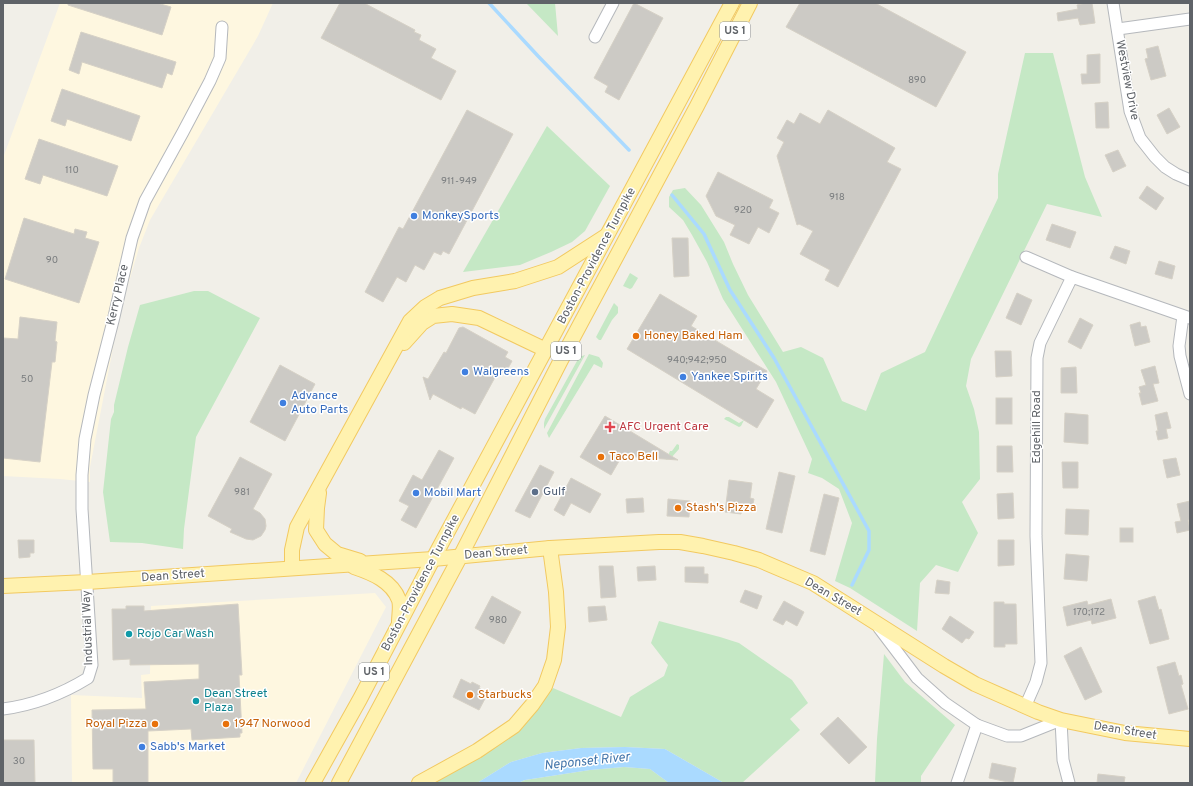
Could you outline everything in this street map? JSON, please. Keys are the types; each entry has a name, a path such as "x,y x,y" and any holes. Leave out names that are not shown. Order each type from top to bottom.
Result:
{"main road":[{"name":"Boston-Providence Turnpike","path":"314,783 732,3"},
{"name":"Boston-Providence Turnpike","path":"339,783 460,557 561,360 697,106 750,3"},
{"path":"292,568 292,550 297,527 410,321 425,307 440,298 473,288 516,281 558,267 608,235"},
{"path":"386,364 422,323 433,316 452,314 479,318 546,350"},
{"path":"320,484 316,530 324,544 337,554 368,563"},
{"name":"Dean Street","path":"3,586 348,565 460,557 550,548 680,542 734,552 759,560 813,583 944,666 975,684 1025,707 1061,720 1125,734 1190,739"},
{"path":"419,783 477,751 514,726 532,705 545,686 554,660 558,627 556,592 550,548"},
{"path":"348,565 372,573 392,588 399,600 399,624"}],"street":[{"path":"595,36 613,3"},
{"name":"Westview Drive","path":"1113,3 1130,111 1140,138 1165,167 1190,180"},
{"path":"1118,29 1190,20"},
{"name":"Kerry Place","path":"87,582 82,510 82,475 85,439 130,244 145,201 210,81 220,58 222,27"},
{"path":"1026,257 1072,277 1187,317 1179,346 1180,356 1190,394"},
{"name":"Edgehill Road","path":"1025,707 1036,682 1041,663 1036,536 1037,358 1040,343 1072,277"},
{"name":"Industrial Way","path":"3,709 18,707 45,699 72,688 88,678 92,665 87,582"},
{"name":"Dean Street","path":"876,622 917,678 945,703 978,725 1006,736 1021,736 1061,720"},
{"path":"1061,720 1064,760 1069,783"},
{"path":"957,783 978,725"}],"shaded area":[{"path":"60,3 273,3 258,36 150,220 139,248 120,312 90,467 90,482 3,476 3,158"},
{"name":"Dean Street Plaza","path":"375,593 386,607 296,783 72,783 71,695 142,698 141,675 150,674 151,606"}],"green space":[{"path":"526,3 555,3 558,36"},
{"path":"1025,53 1053,53 1085,177 1102,217 1047,204 971,359 966,386 974,409 979,432 980,479 962,502 978,533 958,572 936,565 920,583 917,631 850,588 835,581 852,523 839,489 822,478 808,473 812,459 776,382 723,299 707,262 683,220 669,207 669,197 673,190 685,188 701,205 724,242 748,295 783,352 801,347 823,358 842,401 866,411 881,373 925,352 998,198 998,174"},
{"path":"547,126 610,186 585,231 572,242 520,265 463,272"},
{"path":"630,273 638,278 630,289 623,286"},
{"path":"194,291 208,291 260,318 196,437 184,529 183,549 142,543 110,542 103,492 111,419 114,412 114,405 128,347 140,305"},
{"path":"614,303 618,307 618,313 612,320 601,340 599,340 596,337"},
{"path":"589,354 599,357 603,363 602,368 594,364 549,438 547,433"},
{"path":"585,355 544,429 545,419 579,357"},
{"path":"729,417 739,423 744,420 739,427 724,419"},
{"path":"677,444 679,445 679,449 671,458 666,460 670,451 672,451"},
{"path":"659,621 739,643 792,680 808,703 790,719 800,730 742,783 724,783 665,749 625,747 581,748 542,753 511,762 477,783 431,783 521,728 553,688 621,717 630,697 664,676 668,665 651,643"},
{"path":"884,654 905,682 955,725 921,776 921,783 875,783"},
{"path":"624,767 650,769 669,783 518,783 525,780 590,770"}],"water":[{"name":"Neponset River","path":"625,747 665,749 724,783 669,783 650,769 624,767 590,770 525,780 518,783 477,783 511,762 542,753 581,748"}],"building":[{"path":"68,3 157,3 171,7 162,35 68,5"},
{"path":"340,3 364,3 415,30 414,32 421,35 419,40 436,49 431,58 456,71 441,100 321,38"},
{"path":"634,3 663,18 619,100 605,92 608,86 594,78"},
{"path":"800,3 875,3 966,52 936,107 786,27"},
{"path":"1092,3 1095,23 1080,25 1078,18 1058,21 1057,13 1078,9 1077,5"},
{"path":"81,32 176,62 172,75 167,73 162,88 82,62 79,74 69,70"},
{"path":"1158,46 1166,76 1151,80 1145,59 1148,58 1146,49"},
{"path":"1100,54 1100,83 1082,84 1081,74 1087,74 1087,55"},
{"path":"62,89 140,116 131,141 67,119 65,126 51,121"},
{"path":"1108,102 1109,128 1096,128 1095,103"},
{"path":"1169,108 1180,127 1167,134 1157,115"},
{"path":"467,110 513,134 449,254 443,251 441,255 434,252 424,270 415,265 406,282 397,277 383,302 365,292 399,227 403,229"},
{"path":"828,110 895,148 887,162 901,169 838,287 825,280 830,270 800,254 813,231 799,224 797,225 777,156 784,142 777,138 787,120 794,124 800,113 820,124"},
{"path":"39,139 118,166 107,196 43,175 40,184 25,179"},
{"path":"1118,150 1126,166 1113,172 1105,155"},
{"path":"718,172 773,200 769,208 779,213 769,233 758,227 749,244 730,235 735,225 716,216 706,196"},
{"path":"1147,186 1164,198 1156,210 1139,198"},
{"path":"24,218 74,234 75,229 87,232 85,238 99,242 79,303 5,279"},
{"path":"1052,224 1076,232 1070,248 1046,240"},
{"path":"672,238 688,238 689,276 674,277"},
{"path":"1115,246 1130,251 1126,264 1110,258"},
{"path":"1159,261 1175,266 1172,279 1155,274"},
{"path":"1017,293 1032,300 1021,325 1006,318"},
{"path":"660,294 697,316 691,326 767,371 756,389 774,400 757,428 627,349"},
{"path":"20,317 57,322 55,362 52,362 40,462 3,458 3,338 18,339"},
{"path":"1080,318 1093,325 1081,349 1068,342"},
{"path":"1140,322 1141,327 1146,326 1150,342 1135,346 1130,325"},
{"name":"Walgreens","path":"463,327 508,352 505,357 512,361 505,374 499,370 475,414 462,407 461,409 433,394 430,400 423,377 428,379 444,352 446,353 459,328"},
{"path":"995,351 1011,351 1012,376 996,377"},
{"name":"Advance Auto Parts","path":"280,365 315,384 285,441 250,422"},
{"path":"1155,366 1159,383 1153,384 1158,401 1142,405 1139,387 1146,385 1141,370"},
{"path":"1076,367 1077,393 1061,393 1061,368"},
{"path":"996,398 1012,398 1012,424 996,424"},
{"path":"1167,412 1171,428 1166,429 1168,438 1158,440 1155,415"},
{"path":"1065,413 1088,415 1088,444 1064,442"},
{"name":"AFC Urgent Care","path":"605,416 678,460 622,456 611,475 580,457"},
{"path":"997,446 1012,446 1013,472 997,472"},
{"path":"439,450 454,458 416,528 401,520 409,506 399,501 413,475 422,480"},
{"path":"240,457 272,474 253,509 260,513 265,519 265,530 261,536 253,540 246,539 230,532 232,529 208,516"},
{"path":"1176,458 1180,475 1167,478 1163,460"},
{"path":"1062,462 1078,462 1078,488 1063,488"},
{"name":"Gulf","path":"540,465 554,472 530,518 515,511"},
{"path":"779,472 795,476 782,533 766,529"},
{"path":"571,478 601,494 590,513 571,503 564,516 554,510"},
{"path":"729,480 752,483 750,498 754,499 752,509 742,507 741,514 725,512"},
{"path":"1013,493 1014,518 998,519 997,494"},
{"path":"824,494 839,498 825,555 810,551"},
{"path":"643,498 644,512 627,513 626,499"},
{"name":"Stash's Pizza","path":"668,499 690,501 689,517 667,516"},
{"path":"1190,501 1190,520 1188,520 1190,530 1177,533 1175,522 1181,521 1177,504"},
{"path":"1066,509 1089,510 1088,535 1065,534"},
{"path":"1120,528 1133,528 1133,542 1120,542"},
{"path":"18,540 34,540 34,553 30,553 30,557 19,558"},
{"path":"998,540 1014,540 1014,565 998,566"},
{"path":"1066,554 1089,556 1087,581 1064,579"},
{"path":"599,566 613,566 616,597 601,598"},
{"path":"655,566 656,580 638,581 637,567"},
{"path":"685,567 704,567 704,574 708,574 708,583 685,582"},
{"path":"937,580 950,582 949,594 935,593"},
{"path":"745,590 762,596 757,609 740,602"},
{"path":"492,596 521,612 504,644 475,628"},
{"path":"1155,596 1159,610 1161,609 1169,639 1150,644 1138,601"},
{"path":"1111,599 1116,618 1092,624 1091,620 1067,626 1063,607 1087,601 1088,605"},
{"path":"784,601 804,612 797,626 786,620 783,625 773,620"},
{"path":"994,602 1016,604 1017,644 1005,644 1005,647 994,647"},
{"name":"Dean Street Plaza","path":"238,604 242,675 239,675 242,733 240,733 240,737 192,740 191,729 148,731 148,783 113,783 113,769 93,769 92,710 146,709 144,682 199,679 199,664 130,665 130,659 113,660 112,609 126,609 126,606 144,606 144,611"},
{"path":"605,606 607,620 589,622 588,607"},
{"path":"950,616 974,632 969,639 966,638 962,643 942,629"},
{"path":"1081,647 1102,692 1085,700 1064,656"},
{"path":"1175,662 1179,676 1181,675 1183,684 1181,685 1188,709 1169,714 1157,667"},
{"name":"Starbucks","path":"461,679 471,684 472,682 480,686 479,688 488,693 479,710 453,697"},
{"path":"838,717 867,747 849,764 820,734"},
{"path":"3,740 34,740 35,783 3,783"},
{"path":"992,763 1016,768 1013,783 989,778"},
{"path":"1098,774 1125,777 1124,783 1097,783"}],"waterway":[{"path":"489,3 629,150"},
{"path":"672,195 704,234 730,290 774,358 869,531 869,550 852,585"}],"place":[{"name":"MonkeySports","path":"414,216"},
{"name":"Honey Baked Ham","path":"636,336"},
{"name":"Walgreens","path":"465,372"},
{"name":"Yankee Spirits","path":"683,377"},
{"name":"Advance Auto Parts","path":"283,403"},
{"name":"AFC Urgent Care","path":"610,427"},
{"name":"Taco Bell","path":"601,457"},
{"name":"Gulf","path":"535,492"},
{"name":"Mobil Mart","path":"416,493"},
{"name":"Stash's Pizza","path":"678,508"},
{"name":"Rojo Car Wash","path":"129,634"},
{"name":"Starbucks","path":"470,695"},
{"name":"Dean Street Plaza","path":"196,701"},
{"name":"Royal Pizza","path":"155,724"},
{"name":"1947 Norwood","path":"226,724"},
{"name":"Sabb's Market","path":"142,747"}]}
